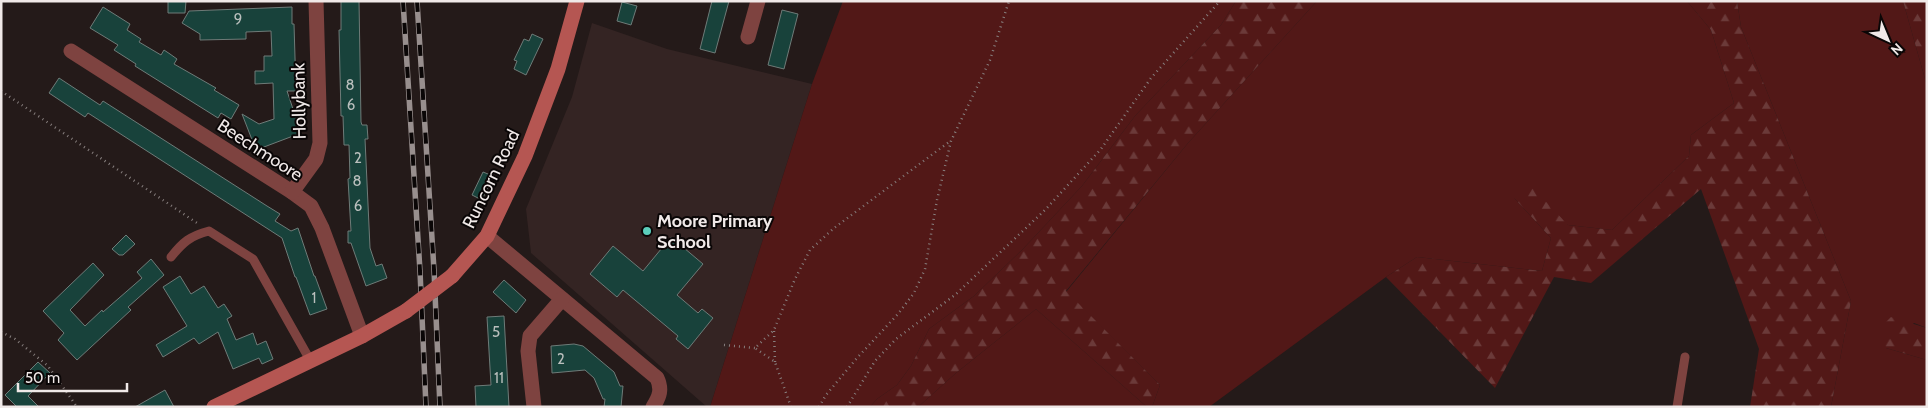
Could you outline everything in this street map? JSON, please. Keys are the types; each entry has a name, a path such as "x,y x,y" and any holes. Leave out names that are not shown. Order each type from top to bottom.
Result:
{"street":[{"name":"Hollybank","path":"292,192 316,159 320,143 316,1"},
{"name":"Runcorn Road","path":"214,407 362,336 406,311 452,276 487,236 528,148 558,69 577,1"},
{"path":"748,37 758,1"},
{"name":"Beechmoore","path":"71,51 311,206 322,228 362,336"},
{"path":"487,236 657,378 661,387 659,398 653,407"},
{"path":"534,407 528,351 530,336 562,299"}],"lane":[{"path":"171,257 182,243 195,235 209,231 253,258 310,360"},
{"path":"1676,407 1685,357"}],"path":[{"path":"819,407 826,395 857,358 898,314 918,286 925,270 936,200 950,141 990,60 1009,1"},
{"path":"847,407 875,361 896,339 955,295 1045,210 1100,149 1151,78 1220,1"},
{"path":"1,91 209,231"},
{"path":"755,348 774,330 795,279 810,250 834,228 950,141"},
{"path":"774,330 775,362 791,407"},
{"path":"1,332 15,339 48,366 78,407"},
{"path":"724,345 755,348 775,362"}],"shaded area":[{"name":"Moore Primary School","path":"592,23 667,49 812,84 710,407 707,407 531,253 526,209 572,97"}],"green space":[{"path":"843,1 1236,1 1221,25 1135,116 1082,186 1023,249 974,296 929,329 911,366 897,385 877,399 870,407 710,407 812,84"},
{"path":"1236,1 1317,1 1188,143 1066,291 1160,385 1152,407 1147,407 1036,309 956,373 918,407 870,407 877,399 897,385 911,366 929,329 974,296 1023,249 1082,186 1135,116 1221,25"},
{"path":"1317,1 1687,1 1711,30 1734,103 1691,135 1689,156 1612,230 1568,225 1514,198 1551,238 1542,271 1417,257 1386,277 1209,407 1152,407 1160,385 1066,292 1188,143"},
{"path":"1687,1 1737,1 1741,27 1851,301 1831,407 1750,407 1759,349 1701,189 1591,283 1554,277 1495,388 1386,277 1417,257 1542,271 1551,238 1514,198 1533,188 1568,225 1612,230 1689,156 1691,135 1734,103 1711,30"},
{"path":"1737,1 1903,1 1927,86 1927,328 1914,323 1886,348 1927,360 1927,407 1831,407 1851,301 1741,27"},
{"path":"1903,1 1927,1 1927,86"},
{"path":"1036,309 1147,407 918,407 956,373"},
{"path":"1891,317 1927,328 1927,360 1886,348 1880,328"}],"building":[{"path":"168,1 186,1 185,13 168,13"},
{"path":"341,1 359,1 361,122 362,125 367,125 368,139 365,139 370,248 376,266 382,264 387,278 366,286 351,243 348,243 348,231 351,231 348,179 350,178 349,145 344,145 343,116 341,116 339,30 341,30"},
{"path":"712,1 729,1 715,53 700,49"},
{"path":"622,2 637,6 631,25 617,21"},
{"path":"103,7 130,24 127,30 141,39 139,42 161,55 164,50 177,59 174,64 216,88 214,90 239,105 231,119 221,113 218,118 135,66 136,64 114,50 118,45 90,28"},
{"path":"292,7 296,91 287,91 301,133 256,150 242,114 259,124 274,119 273,83 255,84 255,71 264,71 264,56 272,56 271,31 246,32 246,39 200,40 200,34 182,23 189,11"},
{"path":"782,10 798,14 784,69 768,65"},
{"path":"532,34 543,39 526,75 514,69 517,61 514,60 524,39 529,41"},
{"path":"59,78 100,105 103,101 280,214 275,221 291,231 298,228 327,309 310,315 282,238 88,113 85,117 49,93"},
{"path":"483,172 493,176 482,200 472,195"},
{"path":"126,235 135,244 123,255 119,255 112,249"},
{"path":"671,237 703,264 677,295 698,313 702,309 713,318 688,349 676,339 678,336 623,290 617,297 590,274 613,246 643,271"},
{"path":"151,259 164,275 128,307 131,310 77,360 58,340 64,333 43,311 93,263 104,275 70,310 85,326 142,278 137,272"},
{"path":"180,276 191,294 204,286 218,308 224,304 232,316 227,319 236,340 253,333 257,345 266,341 273,359 262,364 259,358 233,369 218,332 199,344 194,338 163,357 156,345 187,326 163,287"},
{"path":"504,280 526,300 516,313 493,292"},
{"path":"504,316 509,407 476,407 475,386 491,385 487,317"},
{"path":"574,344 583,346 614,372 620,386 623,386 621,407 604,407 605,399 603,399 594,378 585,370 552,373 551,346"},
{"path":"38,362 50,373 28,396 39,407 17,407 5,395"},
{"path":"165,390 174,407 135,407"}],"railway":[{"path":"403,1 420,271 426,407"},
{"path":"417,1 434,270 440,407"}],"place":[{"name":"Moore Primary School","path":"647,231"}]}
